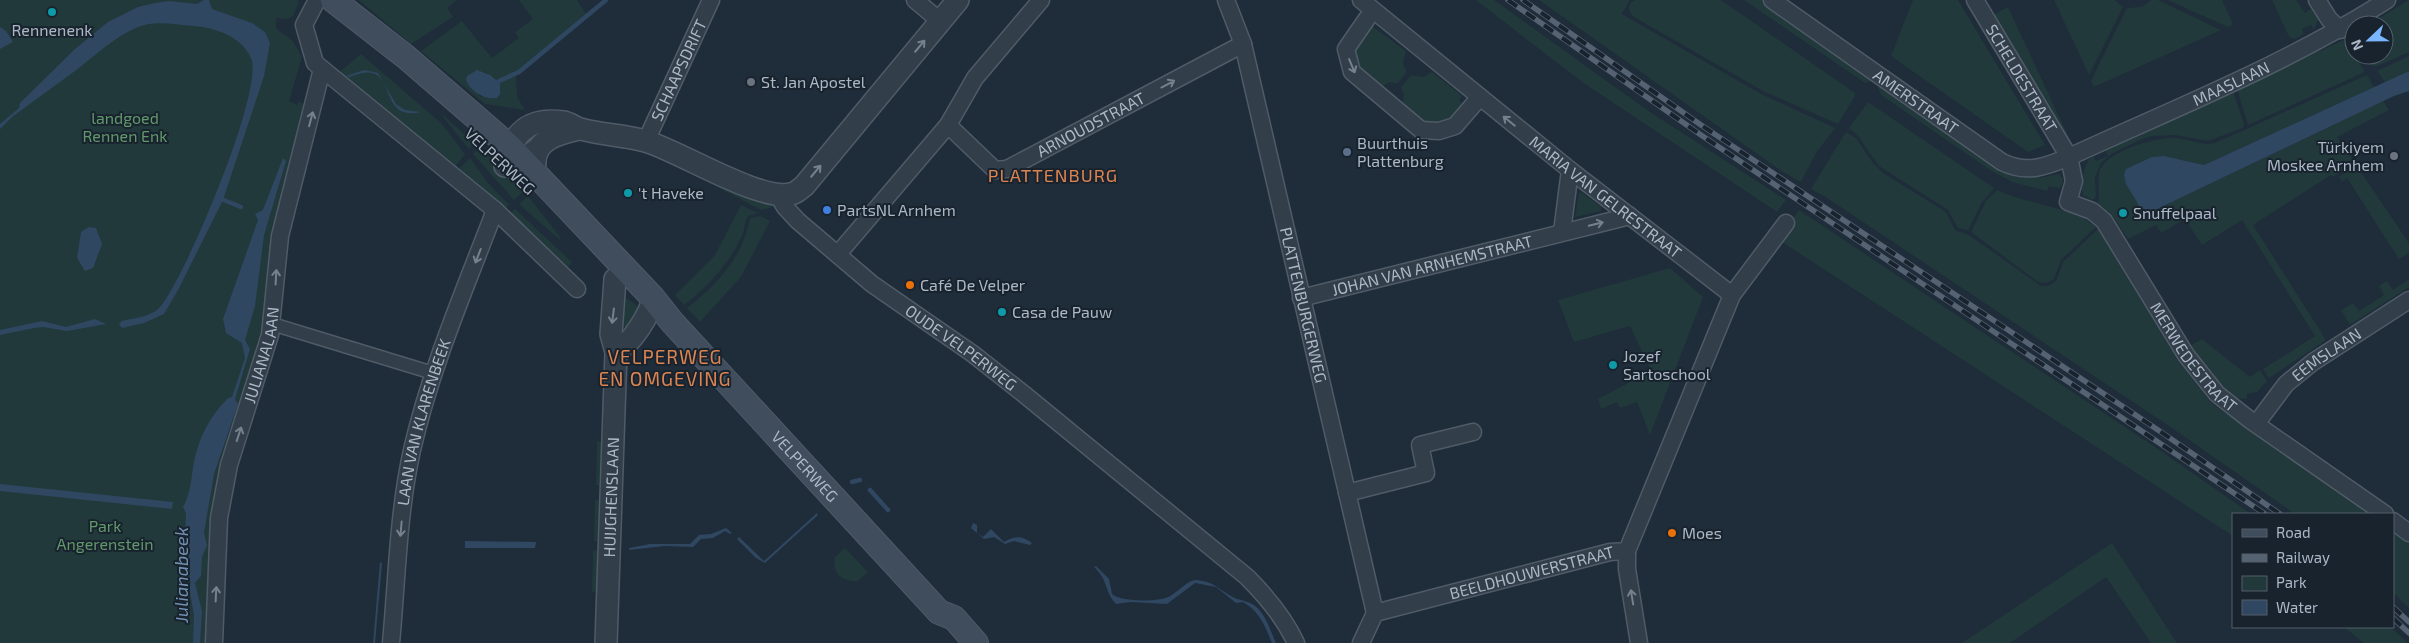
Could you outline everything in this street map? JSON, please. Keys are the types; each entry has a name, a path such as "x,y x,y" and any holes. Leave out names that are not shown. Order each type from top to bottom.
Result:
{"main road":[{"name":"VELPERWEG","path":"327,0 342,22 473,135 518,155 531,190 616,279 672,322 939,612 945,626 970,642"},
{"name":"VELPERWEG","path":"333,0 399,51 518,155 652,305"}],"street":[{"path":"317,0 304,25 311,54 322,69 495,210 577,290"},
{"name":"SCHAAPSDRIFT","path":"646,141 711,0"},
{"path":"579,129 562,132 518,155 514,139 527,128 538,122 566,122 579,129 646,141 752,188 777,194 794,193 804,186 930,8 958,0"},
{"path":"838,254 948,125 975,78 1041,0"},
{"name":"PLATTENBURGERWEG","path":"1226,0 1243,44 1374,613"},
{"name":"AMERSTRAAT","path":"1772,0 2002,162 2014,168 2026,170 2042,168 2069,157"},
{"name":"SCHELDESTRAAT","path":"1974,0 2069,157"},
{"path":"2317,0 2329,19 2340,30"},
{"name":"MAASLAAN","path":"2069,157 2340,30 2387,0"},
{"name":"MARIA VAN GELRESTRAAT","path":"1480,97 1455,126 1439,131 1421,130 1401,114 1352,72 1346,50 1367,5 1570,170 1732,295"},
{"name":"ARNOUDSTRAAT","path":"948,125 995,170 1007,169 1243,44"},
{"name":"JULIANALAAN","path":"214,643 219,518 229,465 272,324 280,236 322,69"},
{"name":"MERWEDESTRAAT","path":"2069,157 2074,181 2068,202 2092,211 2104,221 2186,356 2218,394 2256,424 2384,513"},
{"path":"1562,232 1570,170"},
{"name":"OUDE VELPERWEG","path":"777,194 792,214 872,284 972,354 1025,395 1246,577 1266,596 1286,620 1296,643"},
{"name":"LAAN VAN KLARENBEEK","path":"392,643 406,478 433,373 495,210"},
{"name":"JOHAN VAN ARNHEMSTRAAT","path":"1301,298 1630,216"},
{"name":"BEELDHOUWERSTRAAT","path":"1374,613 1610,552 1627,551 1732,295 1786,223"},
{"name":"HUIJGHENSLAAN","path":"606,643 616,352 611,334 616,279"},
{"name":"EEMSLAAN","path":"2256,424 2286,384 2313,362 2409,300"},
{"path":"616,352 627,344 652,305"},
{"path":"272,324 433,373"},
{"path":"1347,493 1426,473 1420,446 1473,432"},
{"path":"2394,522 2409,533"},
{"path":"1627,551 1627,569 1639,643"},
{"path":"1361,643 1374,613"}],"green space":[{"path":"0,0 297,0 299,2 293,16 288,19 276,18 276,28 293,41 302,57 289,101 297,105 299,101 306,105 265,328 210,533 206,643 0,643"},
{"path":"359,0 457,0 447,8 453,17 411,44"},
{"path":"519,0 577,0 586,14 516,75 517,97 525,110 485,104 421,51 462,21 492,58 519,38 515,32 533,19","holes":["484,72 500,82 481,97 474,89"]},
{"path":"1476,0 1494,0 1647,110 1786,200 1777,212 1582,82"},
{"path":"1539,0 1630,0 1622,14 1761,94 1835,128 1816,153 1801,182 1783,172"},
{"path":"1635,0 1721,0 1855,93 1855,96 1838,124 1763,91 1634,17 1629,8 1630,4"},
{"path":"1744,0 1762,0 1873,78 1865,83"},
{"path":"1913,0 1958,0 2045,145 2028,152 1891,56"},
{"path":"2054,0 2115,0 2123,7 2089,75"},
{"path":"2151,0 2158,0 2221,30 2094,87 2091,81 2127,8 2142,7"},
{"path":"2168,0 2222,0 2233,24 2228,27"},
{"path":"2272,0 2296,0 2305,13 2313,7 2323,22 2317,21 2314,30 2311,25 2302,29 2304,34 2295,39 2289,37"},
{"path":"2409,0 2409,52 2394,59 2394,15 2384,15"},
{"path":"2008,7 2069,138 2065,141 2062,135 2064,132 2025,66 2021,67 1991,16"},
{"path":"1372,26 1406,51 1403,64 1407,72 1397,84 1390,82 1381,87 1356,67 1354,47"},
{"path":"2344,40 2344,65 2360,65 2365,72 2248,125 2237,89"},
{"path":"361,54 441,123 465,154 454,168 337,74"},
{"path":"2409,56 2409,71 2385,82 2377,71 2394,65 2394,63"},
{"path":"1432,72 1462,96 1459,100 1463,104 1448,123 1426,123 1402,104 1404,95 1401,87 1411,75 1423,77"},
{"path":"2367,75 2374,87 2204,165 2164,156 2152,157 2147,211 2155,210 2383,101 2389,110 2337,137 2354,162 2333,177 2331,175 2253,225 2326,340 2269,378 2263,369 2315,336 2242,220 2202,245 2185,219 2161,233 2156,225 2128,239 2112,215 2098,204 2099,173 2103,165 2110,158 2131,147 2154,140 2173,138 2210,144 2215,143"},
{"path":"1880,83 2038,174 2039,178 2059,174 2063,179 2062,186 2059,188 2049,186 2047,191 2012,182 1990,170 1881,95 1878,88"},
{"path":"2233,91 2244,124 2243,128 2208,141 2175,135 2152,136 2142,139 2111,154 2101,163 2095,177 2096,197 2092,200 2083,195 2084,174 2087,163 2093,156 2096,161 2108,156 2105,148"},
{"path":"1868,102 1994,188 1981,204 1968,230 1958,228 1948,210 1879,166 1858,136 1849,128"},
{"path":"443,117 474,143 469,149"},
{"path":"1846,132 1856,138 1873,163 1883,173 1946,212 1955,230 1969,235 2041,286 2048,286 2056,281 2063,262 2098,229 2178,361 2211,403 2373,513 2294,513 2172,428 1811,189"},
{"path":"480,147 524,191 514,200 473,154"},
{"path":"470,158 488,183 509,205 503,211 457,171"},
{"path":"2356,165 2409,243 2409,253 2399,259 2347,178 2342,182 2339,177"},
{"path":"685,168 773,207 761,210 685,170"},
{"path":"1997,190 2074,214 2096,227 2061,260 2054,279 2047,283 2038,282 1971,232 1986,201"},
{"path":"1581,192 1601,207 1601,211 1575,217 1579,193"},
{"path":"528,196 561,238 560,240 519,204"},
{"path":"741,205 758,213 748,216 741,238 724,266 701,291 684,305 675,295 715,255"},
{"path":"515,209 572,262 566,270 508,215"},
{"path":"1799,210 2161,451 2250,513 2232,513 2232,535 1782,242 1789,224"},
{"path":"761,216 770,221 741,277 700,322 687,308 709,289 728,268 742,245 750,218"},
{"path":"1670,268 1703,297 1650,435 1637,402 1620,408 1617,402 1601,409 1598,399 1651,371 1630,326 1574,342 1558,300"},
{"path":"2409,279 2409,287 2350,325 2341,310 2353,303 2359,311 2384,295 2379,286 2387,281 2393,290"},
{"path":"618,297 628,299 640,308 630,330 617,321"},
{"path":"2202,339 2250,377 2260,370 2267,381 2257,392 2247,394 2247,399 2233,398 2188,347"},
{"path":"597,441 602,442 599,485 596,485"},
{"path":"595,499 600,501 597,541 594,541"},
{"path":"2394,530 2409,542 2409,608 2394,594"},
{"path":"2112,543 2177,643 2151,643 2106,577 2010,643 1962,643"},
{"path":"845,548 868,572 858,581 848,580 839,576 835,568 835,557"},
{"path":"593,550 598,551 596,591 592,592"},
{"path":"2345,628 2391,628 2408,643 2364,643"}],"water":[{"path":"204,0 209,0 212,9 252,23 265,32 270,43 264,76 223,200 178,290 164,314 144,323 122,328 119,324 122,321 147,315 160,307 187,260 220,183 246,106 252,76 251,58 247,50 227,34 211,29 166,24 138,27 107,45 12,117 0,129 0,124 19,108 20,103 75,49 108,22 138,7 155,3 169,1 197,4"},
{"path":"0,27 6,31 13,42 0,49"},
{"path":"364,70 378,73 396,104 405,110 421,112 409,113 400,110 394,105 379,76 372,73 363,73 349,77 346,76"},
{"path":"477,70 490,75 500,83 500,94 497,98 483,96 468,84 467,76"},
{"path":"2409,71 2409,91 2394,96 2155,210 2147,211 2140,207 2126,184 2124,175 2126,169 2152,157 2164,156 2204,165"},
{"path":"283,158 286,161 264,235 255,306 245,340 250,349 235,399 238,404 214,474 204,533 207,545 202,557 201,576 195,583 202,611 200,643 193,643 194,615 189,587 191,582 185,578 184,573 186,513 183,507 189,491 196,453 202,436 216,412 228,398 232,397 245,358 242,343 226,333 223,319 258,220 255,214 263,210"},
{"path":"89,227 96,228 102,244 93,268 85,271 77,258 81,232"},
{"path":"95,319 106,324 67,331 43,327 0,335 0,330 42,321 66,327"},
{"path":"0,484 173,502 172,509 0,491"},
{"path":"817,513 818,515 765,563 756,558 737,539 739,537 764,561"},
{"path":"973,523 977,525 977,533 983,537 991,529 1004,542 1018,537 1032,543 1030,545 1014,541 1005,544 994,537 984,539 971,528"},
{"path":"726,528 732,533 730,534 725,531 713,538 701,539 693,547 665,546 629,550 629,548 650,544 690,544 699,535 711,534"},
{"path":"465,541 536,542 535,548 465,548"},
{"path":"380,562 382,563 375,643 373,643"},
{"path":"1096,566 1109,579 1112,594 1123,599 1163,599 1193,580 1212,584 1233,597 1257,607 1267,621 1276,643 1272,643 1264,625 1254,610 1243,602 1236,603 1216,587 1195,583 1167,604 1131,602 1116,604 1102,577 1094,567"}],"waterway":[{"path":"495,83 519,72 606,0"},
{"path":"219,198 241,207"},
{"path":"852,482 860,480"},
{"path":"870,490 888,510"}],"railway":[{"path":"1508,0 1701,135 2264,513"},
{"path":"1523,0 1701,125 2161,432 2279,513"},
{"path":"2394,608 2409,622"},
{"path":"2394,619 2409,633"}],"place":[{"name":"Rennenenk","path":"52,12"},
{"name":"St. Jan Apostel","path":"751,82"},
{"name":"Buurthuis Plattenburg","path":"1347,152"},
{"name":"Türkiyem Moskee Arnhem","path":"2394,156"},
{"name":"'t Haveke","path":"628,193"},
{"name":"PartsNL Arnhem","path":"827,210"},
{"name":"Snuffelpaal","path":"2123,213"},
{"name":"Café De Velper","path":"910,285"},
{"name":"Casa de Pauw","path":"1002,312"},
{"name":"Jozef Sartoschool","path":"1613,365"},
{"name":"Moes","path":"1672,533"}],"district":[{"name":"PLATTENBURG","path":"1053,176"},
{"name":"VELPERWEG EN OMGEVING","path":"665,368"}],"park label":[{"name":"landgoed Rennen Enk","path":"125,127"},
{"name":"Park Angerenstein","path":"105,535"}],"water label":[{"name":"Julianabeek","path":"182,575"}]}
